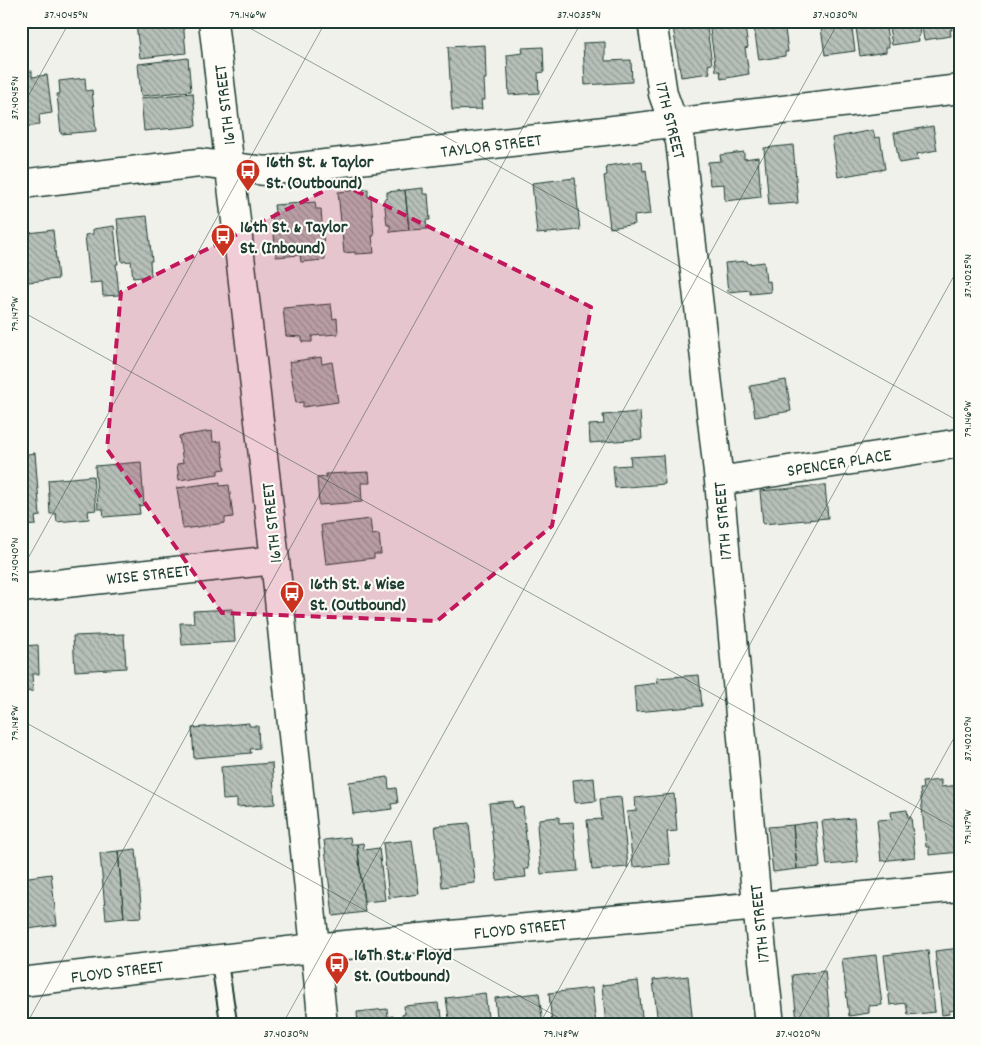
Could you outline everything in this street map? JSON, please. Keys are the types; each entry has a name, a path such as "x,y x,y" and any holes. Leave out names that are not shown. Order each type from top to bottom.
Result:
{"street":[{"name":"16TH STREET","path":"214,21 275,560 322,1025"},
{"name":"17TH STREET","path":"652,21 663,94 680,141 719,481 757,905 770,1025"},
{"name":"TAYLOR STREET","path":"21,184 199,163 266,171 960,89"},
{"name":"SPENCER PLACE","path":"719,481 960,443"},
{"name":"WISE STREET","path":"21,588 275,560"},
{"name":"FLOYD STREET","path":"21,982 314,948 960,887"}],"lane":[{"path":"219,960 229,1025"}],"highlighted area":[{"path":"340,183 591,307 552,526 437,621 222,613 107,449 121,292"}],"building":[{"path":"183,21 186,53 140,58 136,23"},
{"path":"672,21 702,21 703,29 707,28 712,64 708,65 710,73 681,77"},
{"path":"744,21 748,47 745,48 749,74 721,79 720,71 716,71 709,23"},
{"path":"753,21 784,21 788,52 785,52 785,56 759,60"},
{"path":"820,21 851,21 855,51 825,55"},
{"path":"855,21 885,21 889,47 886,47 886,52 860,56"},
{"path":"888,21 918,21 919,41 892,45"},
{"path":"921,21 951,21 951,36 924,40"},
{"path":"605,42 605,61 631,60 632,82 585,85 583,43"},
{"path":"485,45 486,79 484,79 485,100 481,100 482,109 452,110 448,47"},
{"path":"543,47 544,72 538,73 539,93 509,95 507,55 523,53 522,48"},
{"path":"188,58 191,91 141,96 138,64"},
{"path":"32,71 32,77 47,75 52,113 39,115 40,125 22,127 21,72"},
{"path":"85,78 86,91 92,90 96,131 61,134 57,94 60,94 59,81"},
{"path":"193,93 196,126 144,131 141,98"},
{"path":"933,126 937,150 917,154 918,160 899,163 894,133"},
{"path":"873,130 875,138 880,137 885,169 838,177 832,138"},
{"path":"793,145 798,203 769,205 764,148"},
{"path":"744,152 744,159 758,157 761,197 725,201 724,184 710,185 708,162 721,161 720,155"},
{"path":"642,161 643,171 646,170 651,214 634,216 635,224 610,228 604,176 607,175 606,166"},
{"path":"575,178 580,230 537,234 532,183"},
{"path":"423,188 423,194 428,194 430,220 426,220 427,229 409,230 405,190"},
{"path":"368,189 368,197 371,197 374,253 344,253 338,192"},
{"path":"405,190 409,230 390,232 390,225 387,225 384,199 387,198 387,192"},
{"path":"315,202 316,209 321,209 325,260 301,262 300,255 276,257 272,213 275,213 274,205"},
{"path":"147,216 152,261 150,261 151,276 133,278 131,261 122,262 117,219"},
{"path":"114,226 119,295 103,296 102,282 90,283 85,235 93,234 93,229"},
{"path":"53,230 58,279 28,282 23,240 29,239 29,233"},
{"path":"747,261 748,264 764,262 766,282 770,281 771,292 750,294 750,290 728,292 725,263"},
{"path":"331,304 333,319 337,318 338,334 312,336 312,342 302,342 302,337 286,336 283,308"},
{"path":"321,357 322,364 332,362 338,402 303,407 303,402 296,403 289,362"},
{"path":"786,380 791,411 755,417 750,386"},
{"path":"640,412 642,439 590,443 589,425 604,424 603,415"},
{"path":"212,431 213,442 221,441 225,469 218,470 218,474 179,480 177,464 183,463 179,436"},
{"path":"35,453 40,516 35,517 36,525 21,526 21,455"},
{"path":"663,455 665,484 615,488 613,466 631,465 630,457"},
{"path":"141,462 144,505 139,506 140,514 104,517 103,509 98,509 95,466"},
{"path":"369,472 370,483 361,483 362,502 319,505 317,478 326,477 326,474"},
{"path":"93,476 96,510 88,511 89,519 57,522 56,514 50,514 48,480"},
{"path":"220,482 220,486 229,485 233,517 225,518 225,523 183,529 177,488"},
{"path":"825,485 828,518 763,524 760,491"},
{"path":"370,519 372,535 379,534 381,554 374,554 374,558 326,564 321,525"},
{"path":"233,609 235,642 182,645 180,623 194,623 193,611"},
{"path":"124,634 126,668 75,671 73,636"},
{"path":"38,645 39,674 32,674 33,691 21,692 21,646"},
{"path":"699,675 702,706 636,712 634,686 658,683 657,678"},
{"path":"249,723 249,726 258,726 259,748 250,749 251,753 194,758 192,728"},
{"path":"272,763 275,804 237,807 237,799 223,800 221,767"},
{"path":"388,777 389,789 396,788 398,803 391,804 392,809 353,814 349,782"},
{"path":"594,778 596,801 575,803 573,780"},
{"path":"941,780 941,787 960,785 960,852 929,855 929,847 926,847 920,789 923,789 922,782"},
{"path":"674,794 677,831 667,832 670,864 633,867 627,812 636,811 635,798"},
{"path":"621,797 628,867 592,870 587,820 602,819 600,799"},
{"path":"513,801 514,808 523,807 529,869 525,869 526,877 497,880 489,803"},
{"path":"907,810 908,817 911,817 915,857 881,861 877,820 892,819 891,812"},
{"path":"559,817 559,823 573,822 578,871 541,874 537,825 539,825 539,819"},
{"path":"854,818 858,862 827,865 822,821"},
{"path":"816,822 820,867 797,869 793,825"},
{"path":"469,823 475,883 442,887 435,826"},
{"path":"793,825 797,869 773,872 768,827"},
{"path":"350,837 351,844 357,844 365,912 333,916 324,840"},
{"path":"412,840 419,894 389,898 383,843"},
{"path":"363,843 364,850 379,848 385,900 364,902 357,844"},
{"path":"136,849 142,917 124,918 118,851"},
{"path":"118,851 124,918 106,920 100,853"},
{"path":"51,874 57,925 21,930 21,878"},
{"path":"960,948 960,1013 958,1013 958,1010 949,1011 949,1014 942,1015 935,951"},
{"path":"928,950 935,1012 908,1015 906,1003 890,1005 884,955"},
{"path":"876,955 882,1005 869,1006 869,1013 849,1016 842,959"},
{"path":"825,971 830,1018 797,1021 792,975"},
{"path":"688,976 693,1025 658,1025 653,980"},
{"path":"638,981 643,1025 606,1025 602,985"},
{"path":"592,988 596,1025 552,1025 549,993"},
{"path":"485,993 489,1025 450,1025 446,998"},
{"path":"539,993 543,1025 498,1025 495,998"},
{"path":"438,1003 443,1025 403,1025 402,1015 405,1014 404,1006"},
{"path":"387,1009 388,1017 393,1016 394,1025 358,1025 357,1012"}],"place":[{"name":"16th St. & Taylor St. (Outbound)","path":"248,192"},
{"name":"16th St. & Taylor St. (Inbound)","path":"223,257"},
{"name":"16th St. & Wise St. (Outbound)","path":"292,614"},
{"name":"16Th St.& Floyd St. (Outbound)","path":"337,985"}]}
